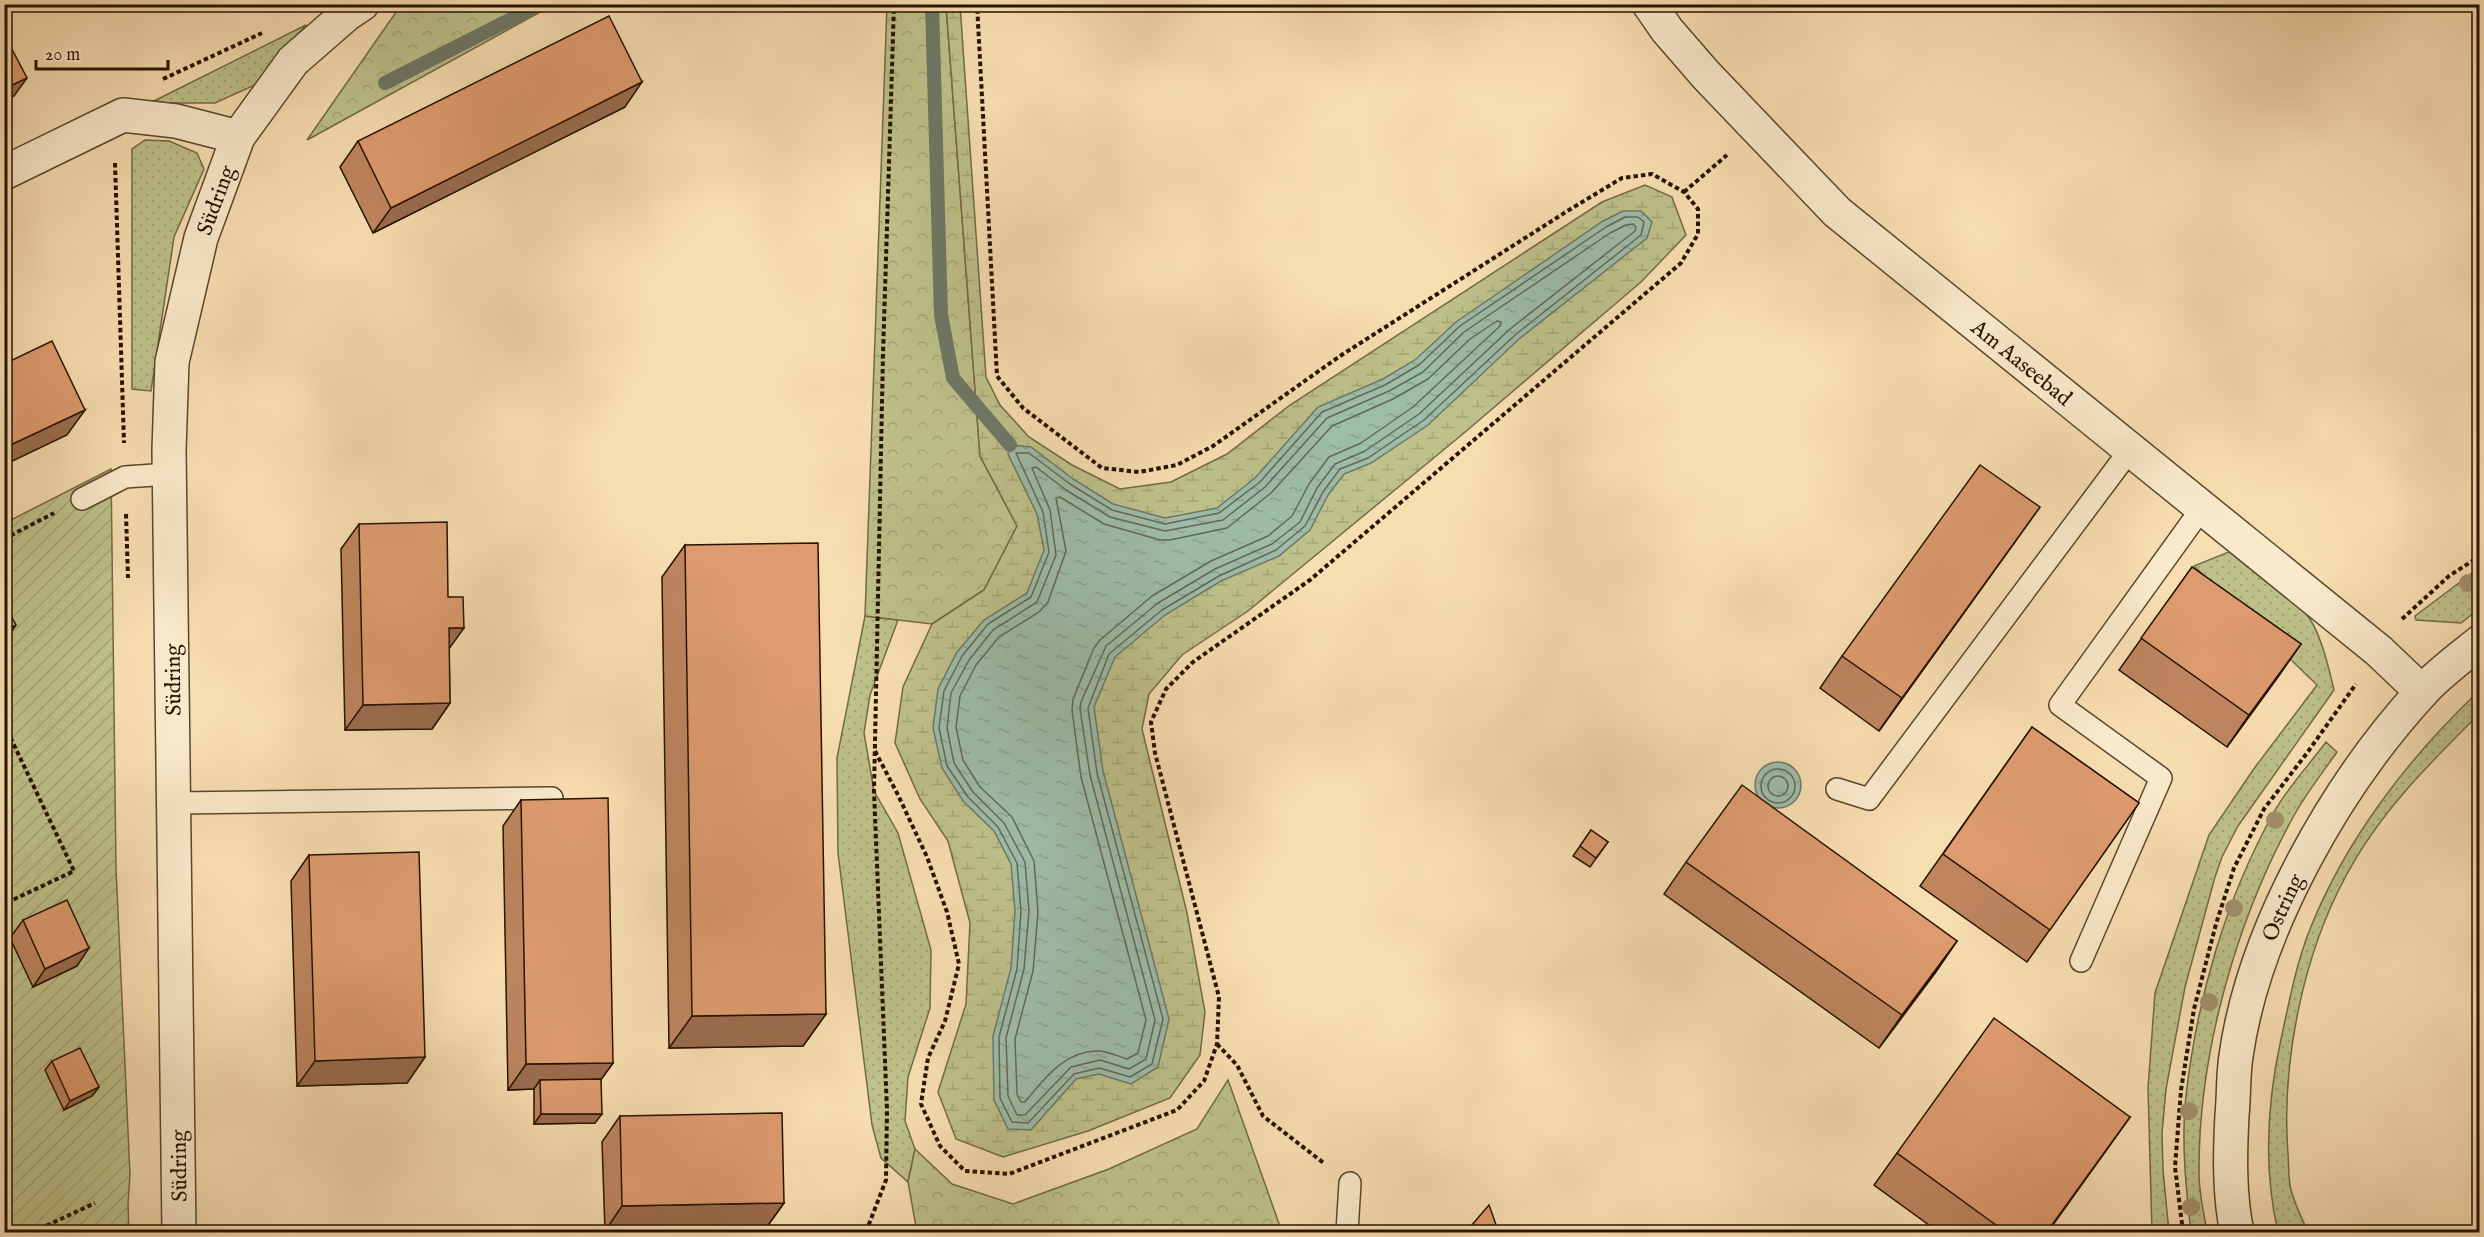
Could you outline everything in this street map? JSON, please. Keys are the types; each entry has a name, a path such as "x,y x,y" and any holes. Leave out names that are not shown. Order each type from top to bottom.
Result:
{"street":[{"name":"Südring","path":"179,1233 169,474 172,362 201,238 238,137 293,61 346,14 362,4"},
{"name":"Am Aaseebad","path":"1649,4 1675,39 1837,212 2379,651 2422,692"},
{"path":"4,174 123,115 176,121 238,137"},
{"name":"Ostring","path":"2237,1233 2230,1150 2236,1056 2252,986 2282,908 2313,842 2368,758 2422,692 2480,642"}],"lane":[{"path":"1837,789 1869,799 2130,450"},
{"path":"82,499 125,477 169,474"},
{"path":"2081,961 2161,778 2060,705 2202,508"},
{"path":"174,803 552,798"},
{"path":"1347,1233 1350,1183"}],"path":[{"path":"866,1233 886,1180 887,1110 874,751 894,4"},
{"path":"874,751 927,857 947,912 959,964 945,1021 928,1058 921,1104 940,1146 965,1172 1009,1174 1177,1110 1204,1081 1217,1044 1219,997 1155,753 1151,722 1166,689 1193,662 1310,580 1681,263 1698,234 1698,209 1684,192 1652,174 1622,178 1340,356 1213,446 1177,465 1139,472 1102,468 1023,408 997,376 977,4"},
{"path":"123,115 132,92 266,31"},
{"path":"1684,192 1758,129"},
{"path":"4,539 82,499"},
{"path":"4,724 74,871 4,904"},
{"path":"1217,1044 1238,1065 1263,1116 1350,1183"},
{"path":"33,1233 95,1203"}],"green space":[{"path":"401,5 553,5 307,140"},
{"path":"887,5 946,5 980,456 1017,526 984,590 932,624 865,616"},
{"path":"946,5 960,5 986,377 1000,405 1029,437 1072,465 1120,489 1171,482 1227,454 1290,405 1602,202 1645,185 1672,197 1686,235 1641,282 1464,433 1248,611 1182,655 1149,694 1142,729 1187,913 1205,1012 1200,1055 1170,1098 1088,1131 1003,1157 956,1139 938,1092 966,1004 970,923 948,841 920,799 895,743 903,687 932,624 984,590 1017,526 980,456"},
{"path":"306,25 255,85 215,103 150,103"},
{"path":"145,140 169,141 197,153 204,169 174,237 151,391 132,389 132,149"},
{"path":"111,469 116,868 130,1175 129,1232 5,1232 5,523"},
{"path":"2231,551 2284,593 2310,619 2322,644 2334,690 2238,826 2222,857 2215,877 2185,987 2166,1089 2162,1133 2169,1232 2152,1232 2148,1088 2155,993 2209,835 2253,770 2317,685 2194,566"},
{"path":"2479,568 2479,609 2461,623 2416,620 2415,616"},
{"path":"865,616 898,620 870,695 864,733 874,791 898,833 931,950 930,1008 908,1077 905,1121 915,1149 908,1182 881,1158 872,1125 838,853 837,758"},
{"path":"2479,691 2479,714 2407,789 2360,851 2332,905 2318,939 2298,1010 2288,1083 2290,1186 2308,1232 2278,1232 2270,1184 2270,1111 2276,1063 2290,998 2310,929 2342,863 2382,801 2428,743"},
{"path":"2326,742 2337,752 2301,804 2275,853 2239,941 2225,987 2205,1081 2200,1128 2199,1181 2207,1232 2191,1232 2185,1164 2186,1096 2198,1022 2216,949 2242,879 2274,812"},
{"path":"1228,1080 1282,1232 917,1232 908,1182 915,1149 952,1184 1013,1204 1109,1169 1197,1129"}],"water":[{"path":"1623,211 1641,211 1652,222 1647,238 1519,339 1428,425 1371,463 1344,474 1328,495 1310,530 1279,556 1221,581 1165,615 1115,657 1094,707 1103,771 1169,1019 1158,1067 1131,1084 1099,1074 1076,1079 1031,1130 1008,1129 994,1100 993,1036 1011,968 1015,911 1011,864 994,831 963,801 942,768 933,728 938,689 957,652 984,620 1027,593 1044,550 1037,514 1008,454 1010,445 1031,447 1073,479 1113,504 1165,518 1217,508 1255,478 1318,407 1383,379 1415,360 1456,322 1603,221"},
{"path":"1778,762 1794,769 1801,785 1794,801 1778,808 1762,801 1755,785 1762,769"}],"building":[{"path":"609,16 642,82 391,208 358,141"},
{"path":"4,34 27,78 4,89"},
{"path":"52,341 85,410 4,448 4,364"},
{"path":"1980,465 2040,507 1902,698 1842,656"},
{"path":"447,522 448,597 463,597 464,628 449,628 450,703 363,705 359,524"},
{"path":"818,543 826,1014 692,1016 685,545"},
{"path":"2192,567 2301,644 2249,715 2141,638"},
{"path":"4,603 16,625 4,631"},
{"path":"2032,727 2139,803 2050,930 1943,854"},
{"path":"1742,785 1957,941 1902,1015 1686,862"},
{"path":"608,798 613,1063 526,1064 521,800"},
{"path":"1591,830 1608,842 1596,858 1580,846"},
{"path":"419,852 425,1057 315,1061 309,855"},
{"path":"67,900 89,948 45,969 23,920"},
{"path":"1994,1018 2130,1117 2046,1233 2007,1233 1897,1153"},
{"path":"80,1048 99,1087 70,1101 52,1061"},
{"path":"601,1079 602,1114 541,1114 540,1080"},
{"path":"782,1113 784,1203 622,1206 620,1116"},
{"path":"1489,1205 1499,1233 1465,1233"}],"waterway":[{"path":"385,83 541,4"},
{"path":"932,4 941,315 953,378 1010,445"}]}
